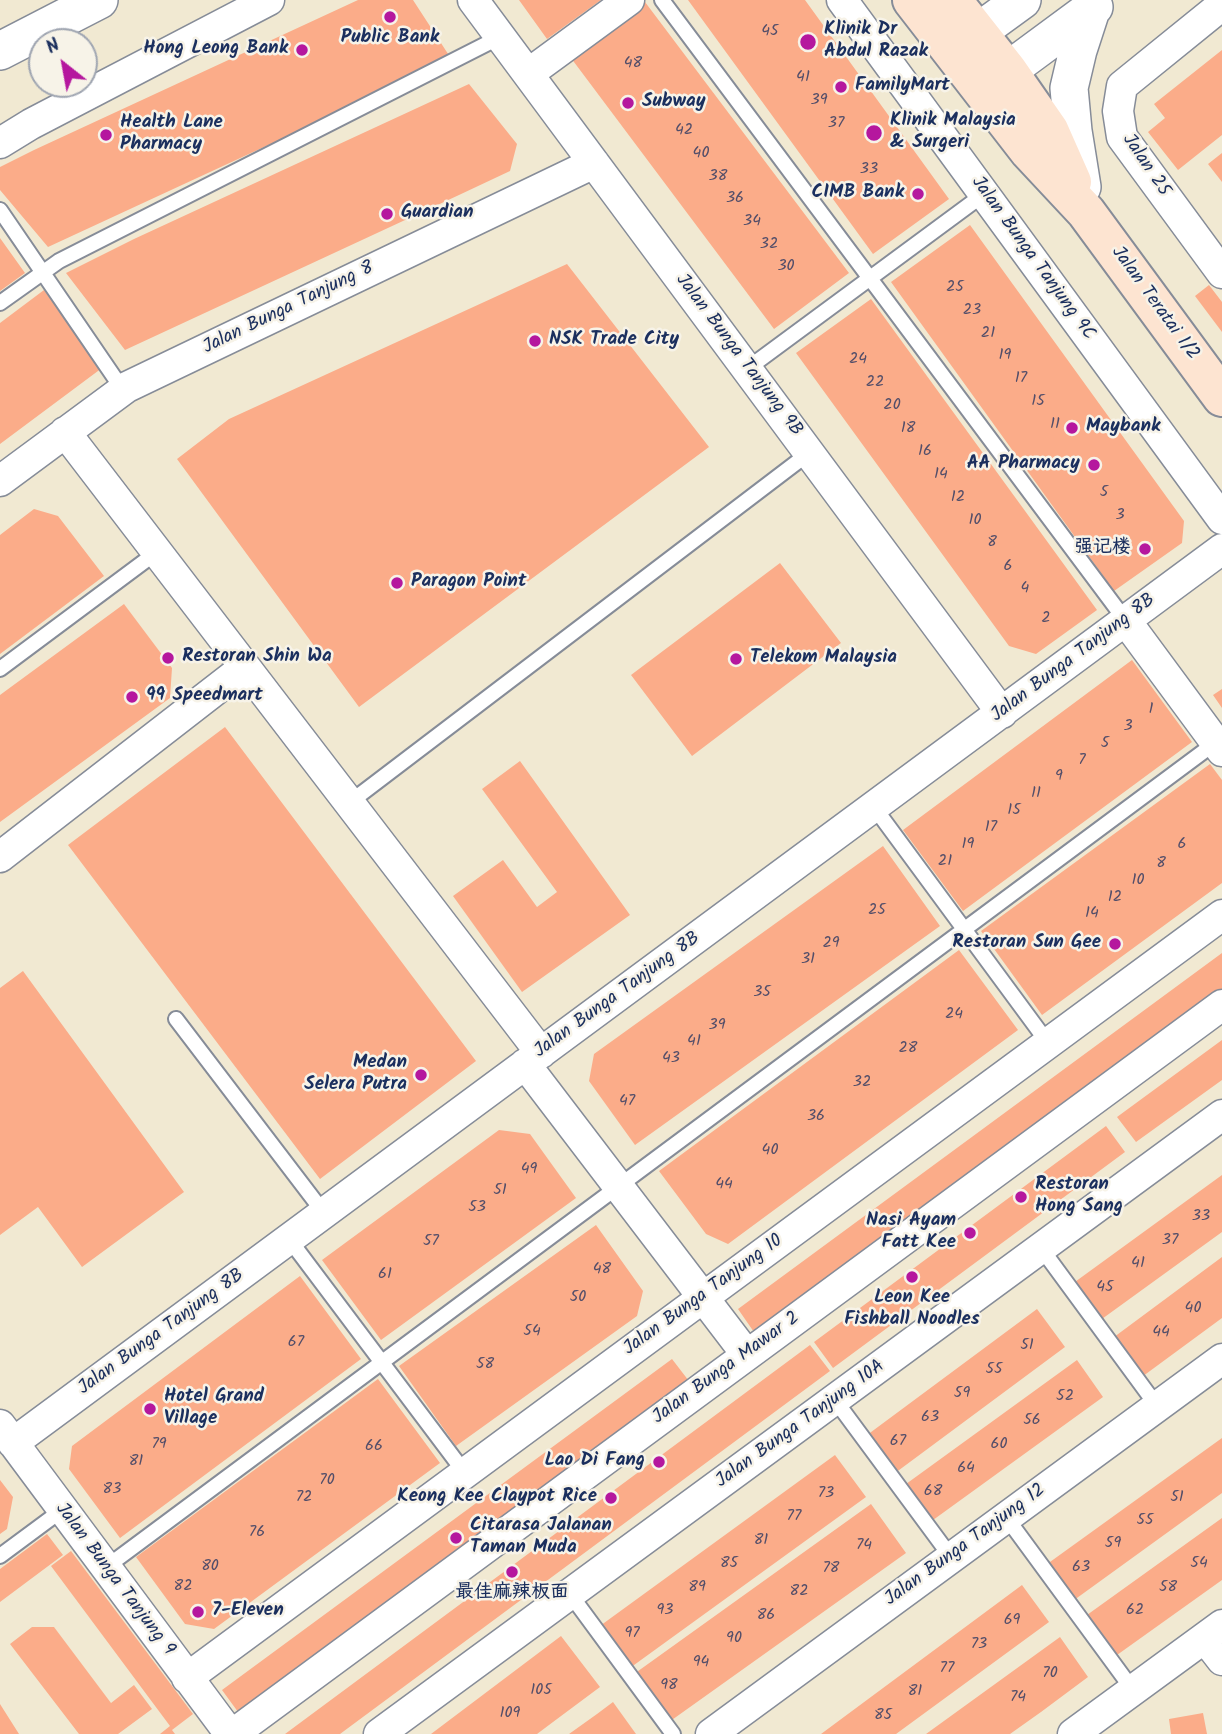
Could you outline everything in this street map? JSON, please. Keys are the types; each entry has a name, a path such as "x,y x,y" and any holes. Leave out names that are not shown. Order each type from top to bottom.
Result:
{"main road":[{"name":"Jalan Teratai 1/2","path":"912,0 965,42 995,81 1029,151 1086,212 1222,397"},
{"name":"Jalan Teratai 1/2","path":"952,0 965,42"}],"street":[{"path":"0,51 99,0"},
{"path":"0,143 31,124 269,0"},
{"name":"Jalan Bunga Tanjung 9B","path":"473,0 1002,713"},
{"path":"528,74 629,0"},
{"name":"Jalan Bunga Tanjung 9C","path":"842,0 1222,519"},
{"path":"965,42 1021,0"},
{"path":"995,81 1097,5"},
{"path":"1086,212 1069,88 1077,50 1097,5"},
{"name":"Jalan 25","path":"1222,5 1122,86 1118,111 1122,137 1222,273"},
{"name":"Jalan Bunga Tanjung 8","path":"0,481 123,390 594,163"},
{"path":"65,432 349,803 533,1059 618,1186 747,1355"},
{"name":"Jalan Bunga Tanjung 8B","path":"6,1434 289,1239 1222,549"},
{"path":"1126,621 1219,747"},
{"path":"0,857 245,667"},
{"name":"Jalan Bunga Tanjung 10","path":"187,1678 1222,915"},
{"name":"Jalan Bunga Mawar 2","path":"231,1734 1222,1004"},
{"name":"Jalan Bunga Tanjung 10A","path":"379,1734 1222,1115"},
{"name":"Jalan Bunga Tanjung 12","path":"711,1734 1222,1359"},
{"name":"Jalan Bunga Tanjung 9","path":"6,1434 231,1734"},
{"path":"1073,1734 1133,1690 1216,1641"}],"lane":[{"path":"663,0 1126,621"},
{"path":"0,303 59,261 500,37"},
{"path":"747,369 984,194"},
{"path":"0,211 123,390"},
{"path":"349,803 809,453"},
{"path":"0,669 157,552"},
{"path":"105,1568 964,929 1219,747"},
{"path":"874,807 1048,1043"},
{"path":"176,1019 324,1213"},
{"path":"289,1239 465,1473"},
{"path":"1041,1248 1157,1406"},
{"path":"835,1400 951,1557"},
{"path":"0,1556 62,1510"},
{"path":"1006,1517 1133,1690"},
{"path":"570,1594 673,1734"}],"building":[{"path":"358,0 413,0 452,60 48,247 0,190 0,167"},
{"path":"519,0 601,0 547,39"},
{"path":"688,0 805,0 949,199 873,254"},
{"path":"645,2 849,273 774,329 571,58"},
{"path":"1222,50 1222,135 1178,170 1148,132 1165,118 1154,104"},
{"path":"469,84 517,144 510,171 459,195 125,350 66,273 134,239"},
{"path":"1222,153 1222,182 1208,164"},
{"path":"970,225 1184,521 1182,543 1114,591 891,282"},
{"path":"0,238 25,273 0,291"},
{"name":"Paragon Point","path":"567,264 709,447 359,707 177,459 229,419"},
{"path":"1209,285 1222,302 1222,332 1195,296"},
{"path":"44,290 102,368 0,444 0,323"},
{"path":"871,299 1097,610 1036,654 1009,646 796,353"},
{"path":"34,509 58,516 104,576 0,654 0,535"},
{"name":"Telekom Malaysia","path":"780,563 841,643 692,756 631,675"},
{"path":"124,604 172,668 170,698 0,822 0,695"},
{"path":"1132,660 1192,742 963,911 903,830"},
{"path":"1222,689 1222,708 1213,695"},
{"path":"225,727 476,1061 320,1179 68,845"},
{"path":"520,761 630,915 522,992 453,896 503,860 537,907 557,892 482,789"},
{"path":"1210,764 1222,780 1222,883 1042,1015 981,931"},
{"path":"883,846 940,926 635,1145 589,1081 594,1054"},
{"path":"959,950 1018,1030 728,1244 706,1234 659,1171"},
{"path":"1222,953 1222,993 756,1335 738,1309"},
{"path":"23,971 184,1192 82,1267 38,1207 0,1235 0,988"},
{"path":"1222,1040 1222,1080 1136,1142 1117,1117"},
{"path":"1106,1126 1125,1152 833,1368 814,1342"},
{"path":"499,1130 530,1134 576,1198 381,1340 322,1260"},
{"path":"1222,1175 1222,1232 1095,1324 1068,1287"},
{"path":"596,1225 643,1291 637,1316 456,1446 399,1366"},
{"path":"1222,1257 1222,1318 1135,1382 1106,1343"},
{"path":"300,1276 361,1359 120,1538 69,1469 72,1446"},
{"path":"1037,1309 1065,1347 887,1479 859,1441"},
{"path":"810,1345 830,1371 340,1734 285,1734"},
{"path":"672,1359 692,1385 241,1716 222,1690"},
{"path":"1077,1360 1103,1397 922,1528 895,1492"},
{"path":"378,1379 440,1463 214,1629 185,1624 136,1557"},
{"path":"1222,1438 1222,1493 1070,1603 1043,1567"},
{"path":"835,1455 866,1497 623,1673 593,1631"},
{"path":"0,1480 13,1497 7,1529 0,1534"},
{"path":"871,1504 906,1553 662,1727 627,1679"},
{"path":"1222,1518 1222,1580 1110,1660 1080,1620"},
{"path":"47,1534 63,1555 0,1602 0,1569"},
{"path":"71,1551 193,1714 172,1730 175,1734 160,1734 170,1726 51,1566"},
{"path":"1022,1585 1049,1622 896,1734 821,1734"},
{"path":"32,1627 54,1627 111,1703 134,1685 152,1709 118,1734 79,1734 10,1644"},
{"path":"561,1636 600,1687 537,1734 431,1734"},
{"path":"1060,1637 1088,1677 1041,1712 1010,1734 926,1734"},
{"path":"613,1702 636,1734 569,1734 597,1714"},
{"path":"0,1704 19,1734 0,1734"},
{"path":"1203,1713 1207,1734 1171,1734 1169,1719"}],"place":[{"name":"Public Bank","path":"390,17"},
{"name":"Klinik Dr Abdul Razak","path":"808,42"},
{"name":"Hong Leong Bank","path":"302,50"},
{"name":"FamilyMart","path":"841,87"},
{"name":"Subway","path":"628,103"},
{"name":"Klinik Malaysia & Surgeri","path":"874,133"},
{"name":"Health Lane Pharmacy","path":"106,135"},
{"name":"CIMB Bank","path":"918,194"},
{"name":"Guardian","path":"387,214"},
{"name":"NSK Trade City","path":"535,341"},
{"name":"Maybank","path":"1072,428"},
{"name":"AA Pharmacy","path":"1094,465"},
{"name":"强记楼","path":"1145,549"},
{"name":"Paragon Point","path":"397,583"},
{"name":"Restoran Shin Wa","path":"168,658"},
{"name":"Telekom Malaysia","path":"736,659"},
{"name":"99 Speedmart","path":"132,697"},
{"name":"Restoran Sun Gee","path":"1115,944"},
{"name":"Medan Selera Putra","path":"421,1075"},
{"name":"Restoran Hong Sang","path":"1021,1197"},
{"name":"Nasi Ayam Fatt Kee","path":"970,1233"},
{"name":"Leon Kee Fishball Noodles","path":"912,1277"},
{"name":"Hotel Grand Village","path":"150,1409"},
{"name":"Lao Di Fang","path":"659,1462"},
{"name":"Keong Kee Claypot Rice","path":"611,1498"},
{"name":"Citarasa Jalanan Taman Muda","path":"456,1538"},
{"name":"最佳麻辣板面","path":"512,1572"},
{"name":"7-Eleven","path":"198,1612"}]}
